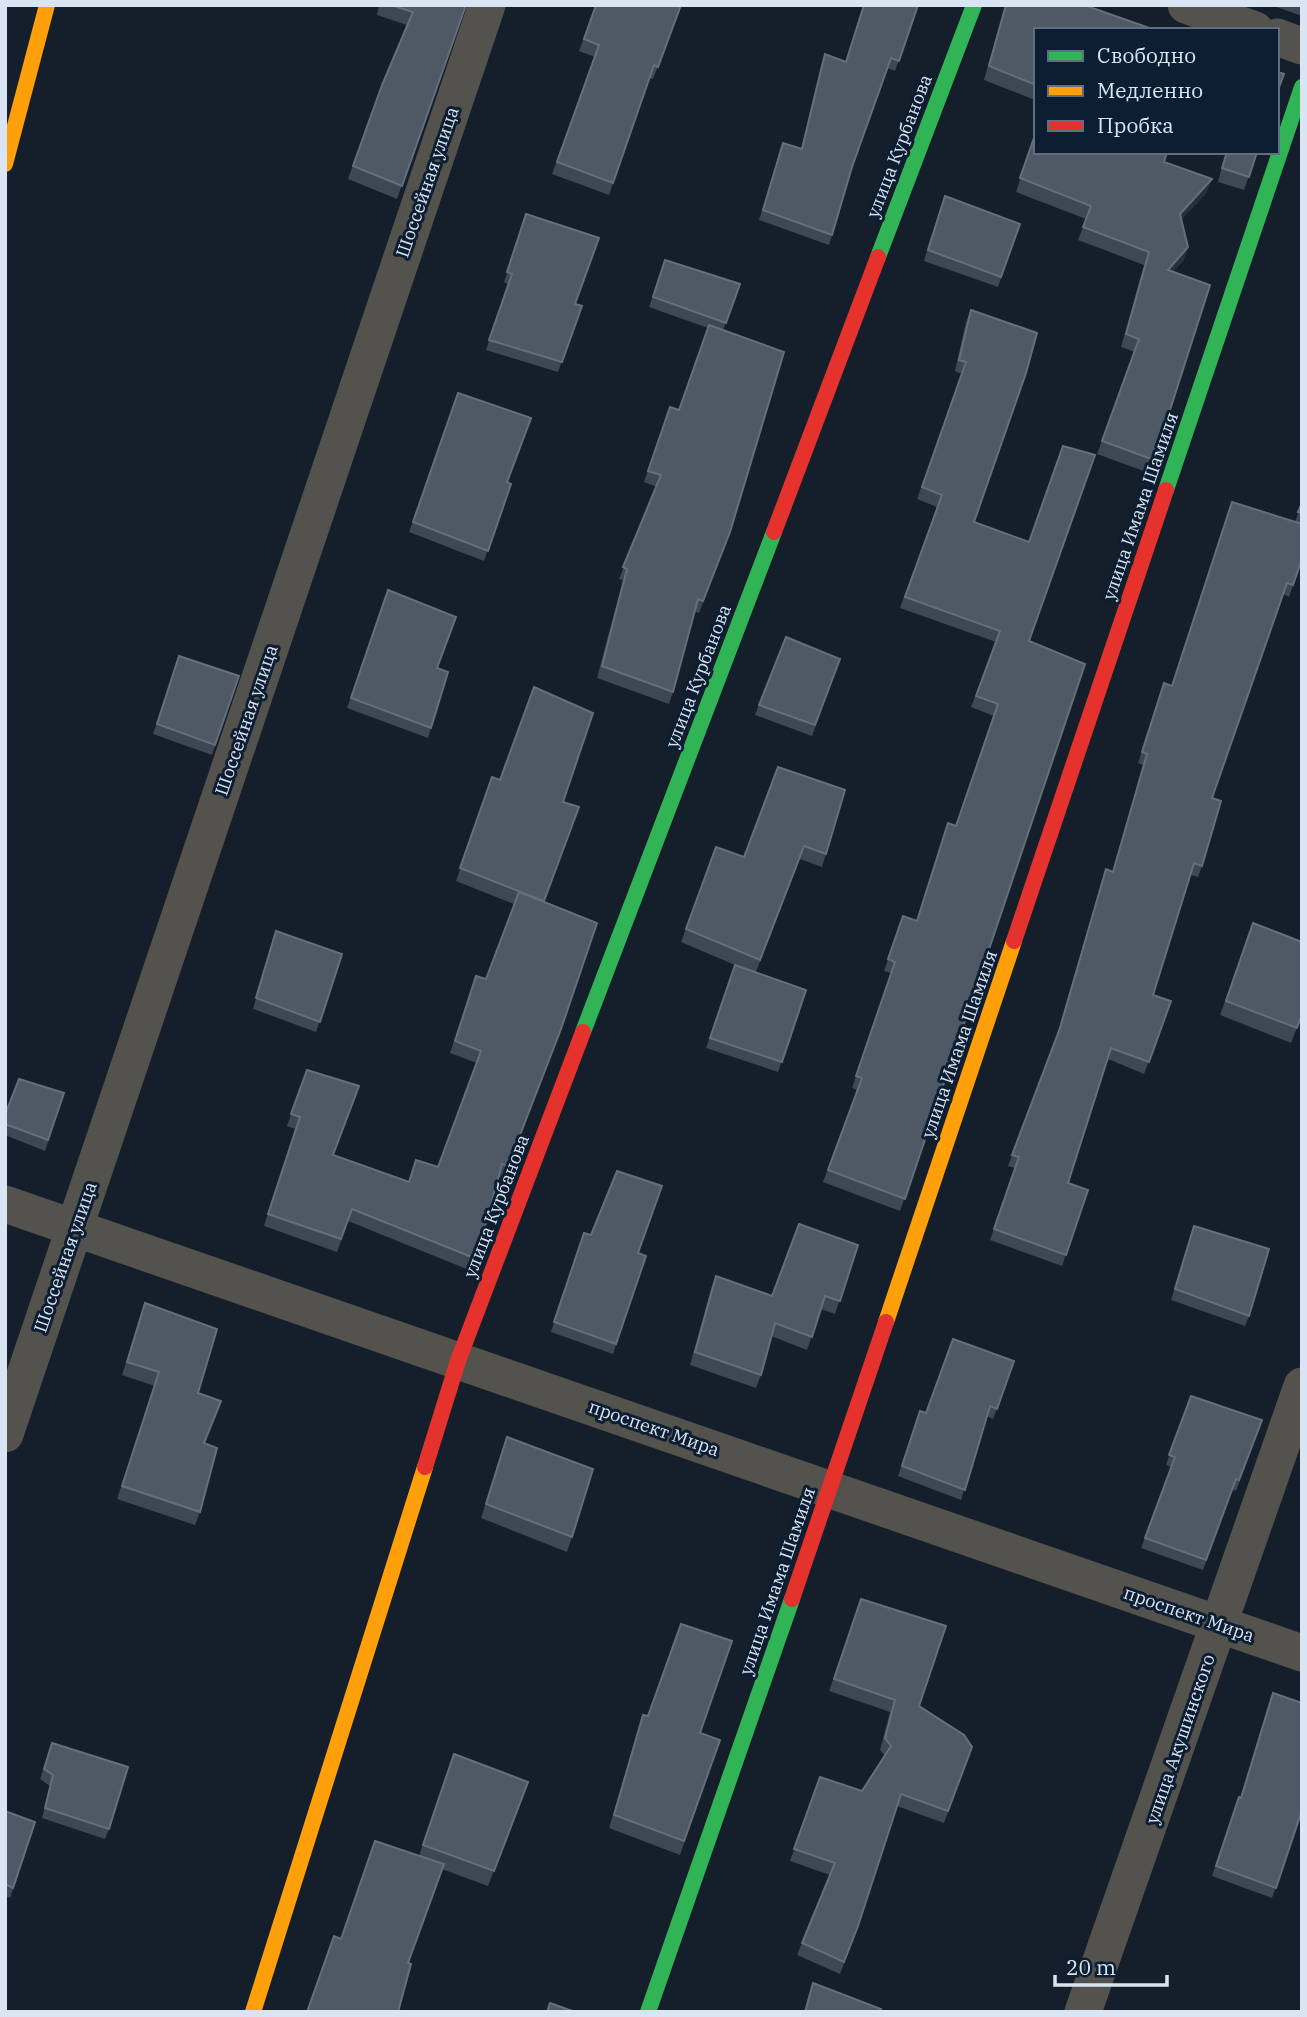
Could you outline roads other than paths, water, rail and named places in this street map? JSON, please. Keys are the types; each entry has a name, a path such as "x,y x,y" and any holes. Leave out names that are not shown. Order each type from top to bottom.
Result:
{"main road":[{"path":"5,164 47,5"},
{"name":"улица Курбанова","path":"253,2012 458,1361 974,5"},
{"name":"улица Имама Шамиля","path":"648,2012 830,1489 1302,87"}],"street":[{"name":"Шоссейная улица","path":"5,1434 487,5"},
{"path":"1186,5 1249,28"},
{"path":"1279,38 1302,46"},
{"name":"проспект Мира","path":"5,1204 1302,1653"},
{"name":"улица Акушинского","path":"1083,2012 1302,1386"}]}
